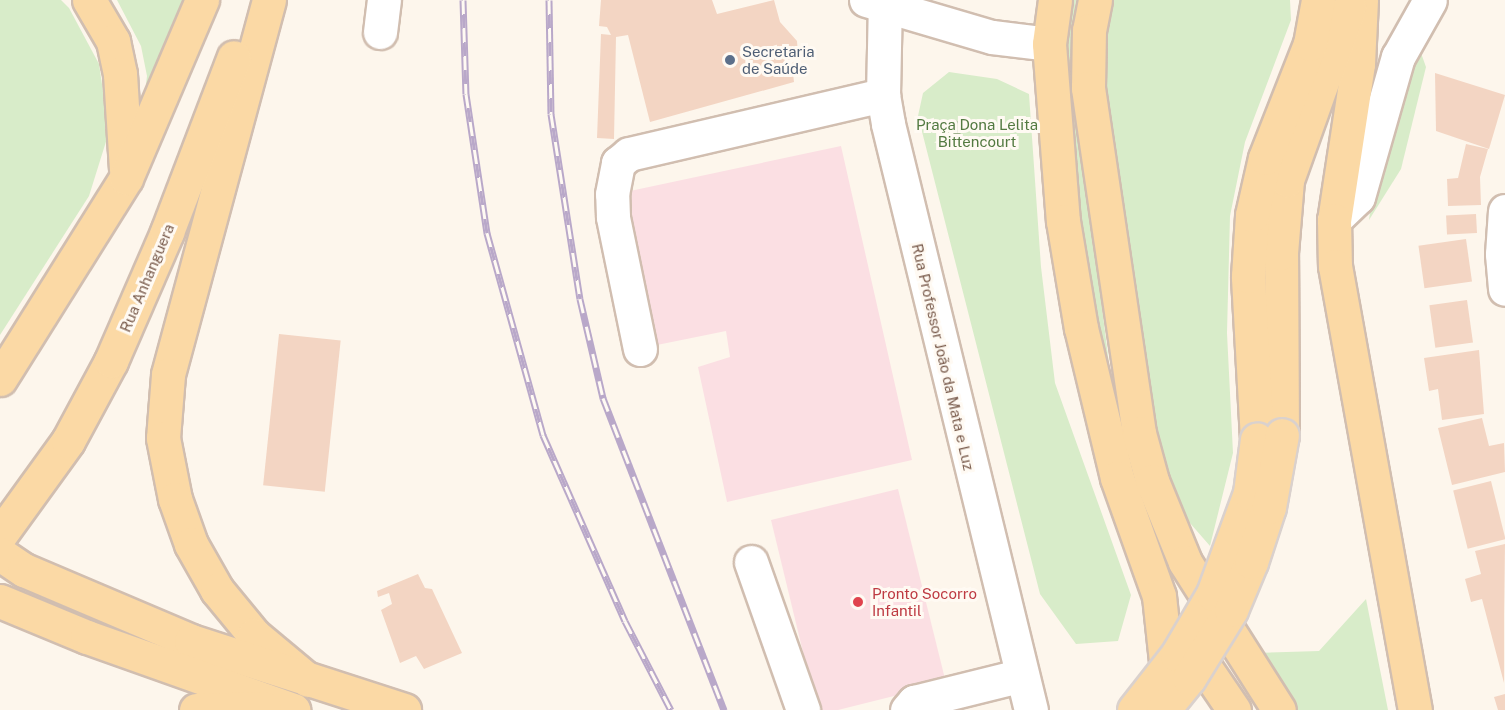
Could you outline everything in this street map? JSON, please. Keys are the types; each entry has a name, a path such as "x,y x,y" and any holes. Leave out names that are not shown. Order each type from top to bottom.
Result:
{"main road":[{"path":"89,0 113,41 120,74 126,178"},
{"path":"0,379 126,178 202,0"},
{"name":"Rua Anhanguera","path":"0,535 27,502 68,441 111,361 167,231 255,0"},
{"path":"269,0 175,344 168,375 163,438 175,499 191,544 218,590 254,635 308,680"},
{"path":"1055,0 1049,44 1064,222 1081,328 1117,478 1159,596 1218,691 1234,710"},
{"path":"1095,0 1089,30 1088,88 1139,433 1152,481 1185,562 1279,710"},
{"path":"1134,710 1177,654 1213,594 1269,437 1248,276 1252,215 1265,158 1310,44 1318,0"},
{"path":"1164,710 1189,678 1243,581 1269,507 1269,437 1287,180 1352,0"},
{"path":"1361,0 1358,64 1334,220 1335,266 1415,710"},
{"path":"0,554 24,570 191,641 404,710"},
{"path":"1159,596 1172,710"},
{"path":"0,601 87,637 288,709"},
{"path":"196,710 288,709"}],"street":[{"path":"380,32 384,0"},
{"path":"1334,220 1358,197 1398,57 1430,0"},
{"path":"878,1 992,37 1049,44"},
{"name":"Rua Professor João da Mata e Luz","path":"878,1 883,96 1020,676 1030,710"},
{"path":"640,349 613,217 612,194 618,163 629,154 883,96"},
{"path":"1505,211 1502,254 1505,289"},
{"path":"752,562 804,710"},
{"path":"907,710 914,702 1020,676"}],"shaded area":[{"path":"841,146 912,460 727,502 698,367 730,357 726,331 647,347 616,194"},
{"name":"Pronto Socorro Infantil","path":"898,489 946,683 838,710 817,710 771,520"}],"green space":[{"path":"0,0 61,0 69,8 99,64 109,132 89,196 0,335"},
{"path":"117,0 183,0 144,101 147,76 141,46"},
{"path":"1066,0 1076,0 1071,53 1118,438 1088,276 1059,39"},
{"path":"1109,0 1290,0 1291,20 1245,142 1230,216 1227,333 1233,453 1210,546 1176,507 1142,395 1103,92"},
{"path":"1417,42 1426,67 1401,169 1369,220 1376,170"},
{"name":"Praça Dona Lelita Bittencourt","path":"949,72 997,79 1029,94 1041,267 1055,383 1131,595 1118,641 1076,644 1040,594 918,116 923,93"},
{"path":"1366,599 1388,710 1295,710 1256,653 1319,651"}],"building":[{"name":"Secretaria de Saúde","path":"601,0 712,0 717,14 774,0 780,22 797,41 798,55 792,65 794,82 650,122 628,35 616,37 614,139 597,138 601,34 611,35 607,27 599,26"},
{"path":"1435,73 1505,95 1489,149 1436,131"},
{"path":"1466,144 1488,149 1480,177 1481,205 1448,206 1447,179 1458,178"},
{"path":"1476,214 1477,233 1447,235 1446,216"},
{"path":"1466,239 1472,282 1424,288 1418,246"},
{"path":"1467,300 1473,343 1435,348 1429,305"},
{"path":"279,334 341,340 325,492 263,485"},
{"path":"1479,350 1484,414 1442,420 1438,389 1429,391 1424,358"},
{"path":"1482,418 1489,446 1504,443 1505,472 1452,485 1438,428"},
{"path":"1491,481 1505,539 1468,549 1453,490"},
{"path":"1505,544 1504,683 1482,599 1471,602 1465,579 1481,574 1475,551"},
{"path":"418,574 425,588 432,589 462,653 424,669 416,656 400,663 381,610 392,604 389,593 378,597 377,591"},
{"path":"1505,694 1505,710 1498,710 1494,697"}],"railway":[{"path":"463,0 466,94 487,233 543,435 625,621 671,710"},
{"path":"549,0 551,114 580,299 603,398 724,710"}],"place":[{"name":"Secretaria de Saúde","path":"730,60"},
{"name":"Pronto Socorro Infantil","path":"858,602"}]}
